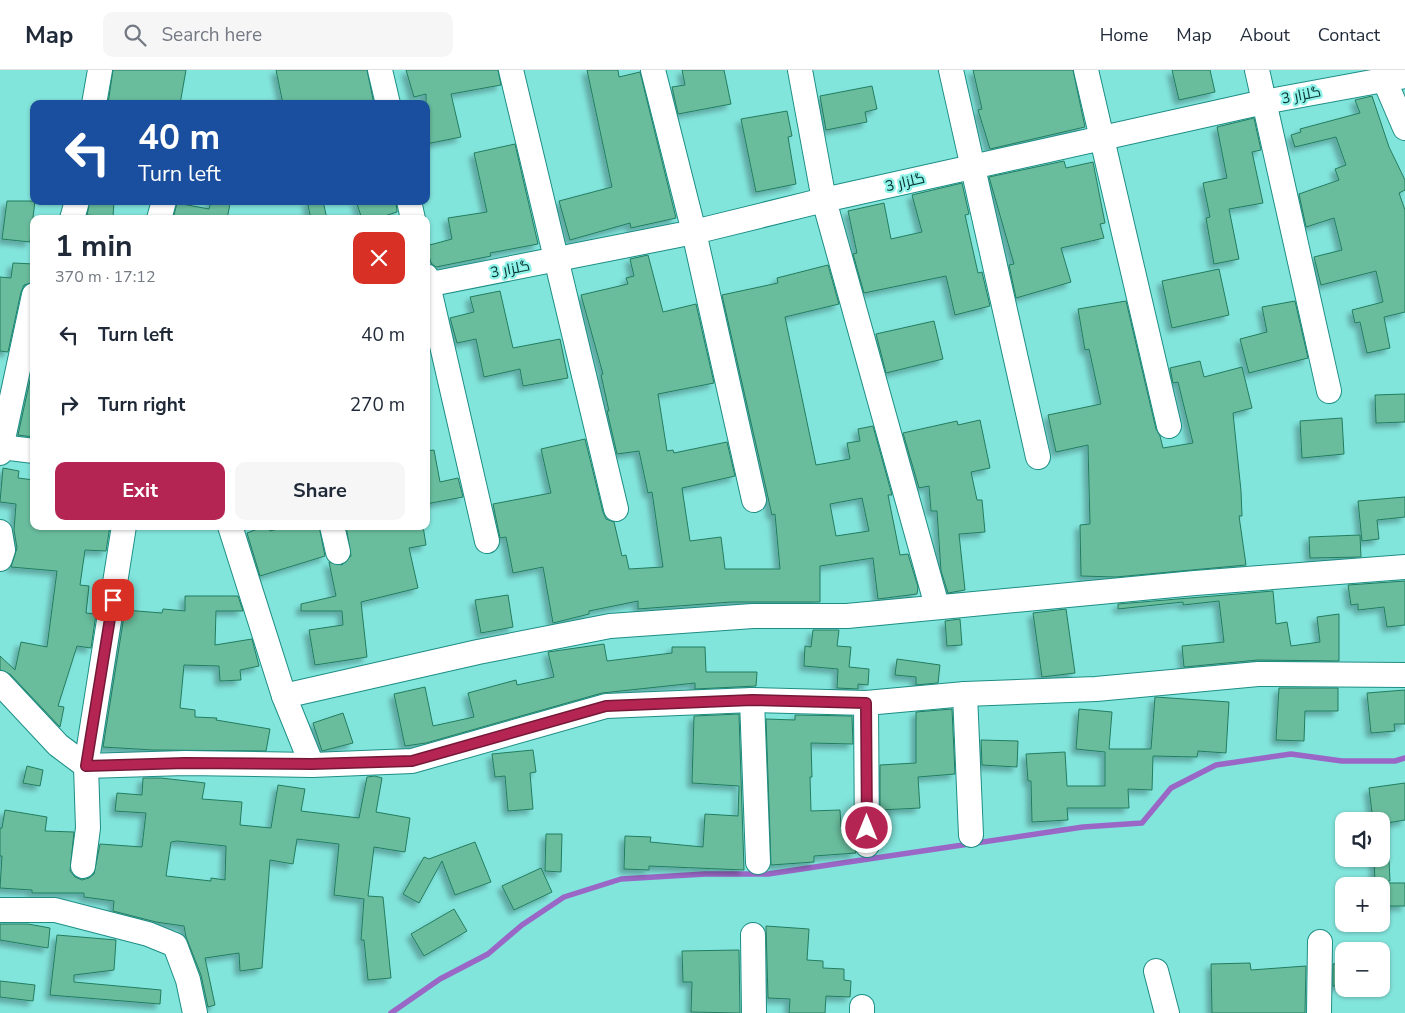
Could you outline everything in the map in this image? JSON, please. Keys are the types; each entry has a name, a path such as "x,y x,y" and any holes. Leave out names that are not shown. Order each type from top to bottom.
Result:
{"street":[{"path":"95,100 100,70"},
{"path":"380,70 387,100"},
{"path":"511,70 616,510"},
{"path":"654,70 694,232 754,500"},
{"path":"800,70 824,200 937,606"},
{"path":"951,70 1038,457"},
{"path":"1086,70 1169,426"},
{"path":"1257,70 1329,391"},
{"path":"1391,75 1405,128"},
{"name":"گلزار 3","path":"430,281 556,260 694,232 824,200 1391,75"},
{"path":"430,295 487,541"},
{"path":"30,314 1,450 30,451"},
{"path":"83,866 88,828 86,766 123,530"},
{"path":"231,530 284,696 312,764"},
{"path":"333,530 338,552"},
{"path":"0,532 3,550 0,559"},
{"path":"284,696 478,652 610,626 753,616 847,616 937,606 1405,567"},
{"path":"0,683 58,745 86,766 412,761 606,706 752,700 866,703 965,694 1096,689 1258,674 1405,675"},
{"path":"965,694 971,835"},
{"path":"752,700 758,862"},
{"path":"866,703 867,845"},
{"path":"0,910 55,910 148,934 175,944 188,980 195,1013"},
{"path":"753,935 754,1013"},
{"path":"1319,1013 1320,942"},
{"path":"1156,971 1167,1013"}],"building":[{"path":"113,70 186,70 181,100 109,100"},
{"path":"276,70 367,70 373,100 282,100"},
{"path":"406,70 498,70 501,85 451,94 461,137 430,143 430,100 426,100 426,94 414,97"},
{"path":"587,70 618,70 619,77 640,72 676,218 631,228 630,223 570,240 559,201 612,187"},
{"path":"682,70 724,70 731,104 678,114 672,87 685,85"},
{"path":"973,70 1073,70 1085,127 990,149 978,110 982,109"},
{"path":"1172,70 1210,70 1215,92 1179,100"},
{"path":"872,86 877,109 865,112 867,122 826,130 820,96"},
{"path":"1372,96 1389,147 1405,180 1405,190 1399,193 1405,210 1405,312 1384,317 1390,348 1367,353 1360,322 1355,323 1352,310 1383,302 1376,271 1321,285 1314,257 1342,250 1334,218 1306,227 1299,194 1339,180 1335,169 1346,165 1336,137 1295,147 1291,135 1301,132 1300,129 1360,113 1355,100"},
{"path":"787,111 792,136 788,137 796,184 756,192 741,119"},
{"path":"1254,118 1261,150 1252,152 1263,203 1229,209 1239,259 1214,264 1206,218 1210,217 1203,183 1227,178 1217,127"},
{"path":"515,144 538,244 490,253 491,256 436,267 430,260 430,245 452,239 448,218 487,212 474,153"},
{"path":"1064,161 1066,168 1093,162 1105,223 1100,224 1104,238 1061,248 1071,282 1016,298 1009,265 1014,264 989,177"},
{"path":"962,183 969,214 965,215 978,273 982,272 990,306 955,315 946,276 864,293 853,254 857,253 848,211 884,203 891,239 922,232 912,195"},
{"path":"7,201 30,201 30,205 35,205 33,215 30,215 30,242 2,239"},
{"path":"89,205 114,205 113,215 87,215"},
{"path":"176,205 209,209 210,205 230,205 228,215 174,215"},
{"path":"308,205 324,205 326,215 310,215"},
{"path":"357,205 396,205 397,212 388,215 361,215"},
{"path":"648,255 663,312 696,304 714,383 658,394 667,451 673,450 674,453 727,442 735,476 682,488 690,541 721,537 725,569 780,569 775,514 772,515 722,295 778,283 777,278 828,265 839,304 785,317 816,465 850,459 847,443 860,441 858,429 873,426 892,495 888,495 900,555 908,554 918,587 917,594 878,599 873,558 820,566 820,602 731,602 638,609 638,601 589,611 589,614 553,623 543,567 513,573 506,537 500,538 493,504 551,493 541,449 585,439 603,512 606,519 614,522 622,556 626,555 629,569 663,567 652,492 648,493 639,451 617,454 607,411 609,411 601,375 603,374 581,295 628,284 626,278 634,276 630,259","holes":["862,498 869,531 836,536 830,504"]},
{"path":"13,263 30,264 30,283 24,285 21,292 8,352 0,351 0,277 11,278"},
{"path":"1219,269 1229,315 1172,328 1162,281"},
{"path":"500,291 513,348 560,339 568,378 523,386 520,369 484,377 476,339 457,343 450,318 474,312 470,297"},
{"path":"1126,301 1156,429 1163,448 1193,443 1178,382 1173,383 1170,368 1200,361 1204,377 1242,367 1252,408 1233,413 1241,491 1242,516 1239,516 1246,565 1116,577 1081,576 1080,525 1090,524 1088,445 1056,452 1048,415 1101,404 1089,349 1085,350 1078,309"},
{"path":"1295,301 1308,358 1249,373 1240,339 1267,332 1262,307"},
{"path":"934,321 943,359 886,373 876,334"},
{"path":"30,380 30,436 18,435"},
{"path":"1405,394 1405,422 1376,423 1375,395"},
{"path":"1342,418 1344,454 1302,458 1300,421"},
{"path":"980,420 990,468 971,472 977,500 982,500 985,532 959,534 965,590 948,593 941,571 937,511 931,511 929,486 919,488 903,433 957,421 958,425"},
{"path":"430,450 434,450 440,482 458,478 463,497 430,503"},
{"path":"3,468 19,471 18,478 30,480 30,530 109,530 106,551 85,550 80,585 89,586 86,613 96,614 91,648 77,646 58,706 64,707 60,727 10,674 0,670 0,656 15,670 21,642 47,647 57,571 11,567 17,548 14,530 16,504 0,502"},
{"path":"1405,497 1405,517 1377,520 1379,539 1362,541 1358,501"},
{"path":"255,530 320,530 325,556 260,576 247,533"},
{"path":"347,530 424,530 426,545 409,548 418,588 361,602 367,657 315,665 309,630 343,625 342,611 301,611 301,604 336,596 329,562 342,565 351,556"},
{"path":"1360,535 1361,557 1310,558 1309,537"},
{"path":"1405,581 1405,625 1387,627 1384,607 1358,610 1358,604 1351,605 1348,585"},
{"path":"1273,591 1276,624 1287,622 1291,646 1320,642 1317,617 1339,614 1339,661 1258,660 1184,667 1182,646 1224,642 1219,601 1183,605 1183,602 1118,609 1118,604"},
{"path":"508,595 513,627 481,633 475,600"},
{"path":"185,596 238,596 243,611 216,611 215,645 252,639 259,666 240,670 241,680 220,681 219,666 184,665 180,708 195,710 195,717 217,718 216,720 270,729 266,751 153,750 103,747 125,610 162,613 163,609 185,611"},
{"path":"1066,609 1075,673 1042,677 1033,613"},
{"path":"960,619 962,645 947,646 945,621"},
{"path":"813,630 839,630 837,646 851,647 849,667 869,669 868,685 858,684 858,689 837,688 838,669 804,666 805,646 811,647"},
{"path":"604,644 607,661 672,653 672,647 705,647 706,672 757,672 756,686 695,689 695,683 602,693 426,743 405,746 394,694 425,687 433,726 474,717 468,693 516,680 517,685 554,677 548,652"},
{"path":"897,659 940,665 938,683 916,685 916,677 895,675"},
{"path":"1279,688 1338,688 1338,711 1305,711 1304,741 1276,740"},
{"path":"1405,690 1405,724 1394,724 1395,731 1371,733 1367,693"},
{"path":"1155,697 1229,702 1226,753 1198,751 1197,757 1153,756 1152,790 1128,789 1129,808 1067,808 1068,820 1032,822 1031,781 1028,781 1026,754 1065,752 1067,786 1105,786 1105,752 1076,749 1079,709 1112,712 1109,749 1151,749"},
{"path":"952,709 955,774 918,777 920,808 880,810 880,765 916,763 916,712"},
{"path":"343,713 353,743 322,751 313,723"},
{"path":"739,714 744,870 649,866 649,870 624,869 625,836 651,837 650,842 703,847 705,814 738,816 739,786 692,783 694,716"},
{"path":"795,715 852,716 853,744 811,743 812,777 810,777 811,811 840,810 841,827 853,826 853,845 856,853 814,856 814,862 771,865 766,719 795,720"},
{"path":"981,740 1018,741 1017,767 982,765"},
{"path":"533,750 536,772 530,773 533,809 508,811 505,776 495,777 492,754"},
{"path":"27,766 43,770 40,786 23,783"},
{"path":"375,776 382,778 376,812 410,818 405,852 374,847 368,896 383,897 391,978 368,980 364,940 361,940 364,899 334,895 339,844 297,839 293,864 270,860 262,968 240,971 239,953 205,958 215,1005 208,1007 201,975 186,937 184,926 156,922 113,911 114,901 84,897 84,893 32,893 32,890 0,888 2,856 0,856 0,828 2,828 5,810 47,817 45,831 74,832 70,871 75,877 82,880 94,874 100,844 142,847 146,813 115,811 117,793 142,795 143,778 205,783 202,799 242,802 240,825 271,828 278,785 305,789 301,811 359,818 367,777","holes":["171,842 226,846 225,880 211,878 211,881 166,876"]},
{"path":"1405,783 1405,820 1390,822 1390,812 1372,812 1369,788"},
{"path":"546,834 562,834 561,872 545,871"},
{"path":"475,842 491,882 455,895 442,861 419,903 403,894 424,857 429,859"},
{"path":"1374,867 1389,867 1390,877 1375,877"},
{"path":"541,868 552,892 514,910 502,886"},
{"path":"1390,883 1405,883 1405,906 1390,906"},
{"path":"454,909 467,931 424,956 411,934"},
{"path":"0,924 28,924 50,928 48,948 0,940"},
{"path":"766,926 809,929 807,960 823,961 823,968 844,969 844,980 851,981 850,997 826,996 825,1013 789,1013 790,999 768,998"},
{"path":"57,935 116,940 114,970 74,975 74,982 161,990 160,1004 50,995"},
{"path":"739,950 740,1013 691,1012 692,982 683,982 682,951"},
{"path":"1250,963 1251,970 1306,966 1305,1013 1212,1013 1211,964"},
{"path":"1333,964 1335,964 1335,986 1333,986"},
{"path":"0,981 35,985 33,1001 0,997"}],"waterway":[{"path":"391,1013 440,979 488,954 522,925 564,897 621,879 705,874 768,874 1083,827 1142,823 1171,788 1216,765 1291,754 1342,761 1395,761 1405,758"}],"route":[{"path":"113,600 86,766 412,761 606,706 752,700 866,703 867,828"}]}
